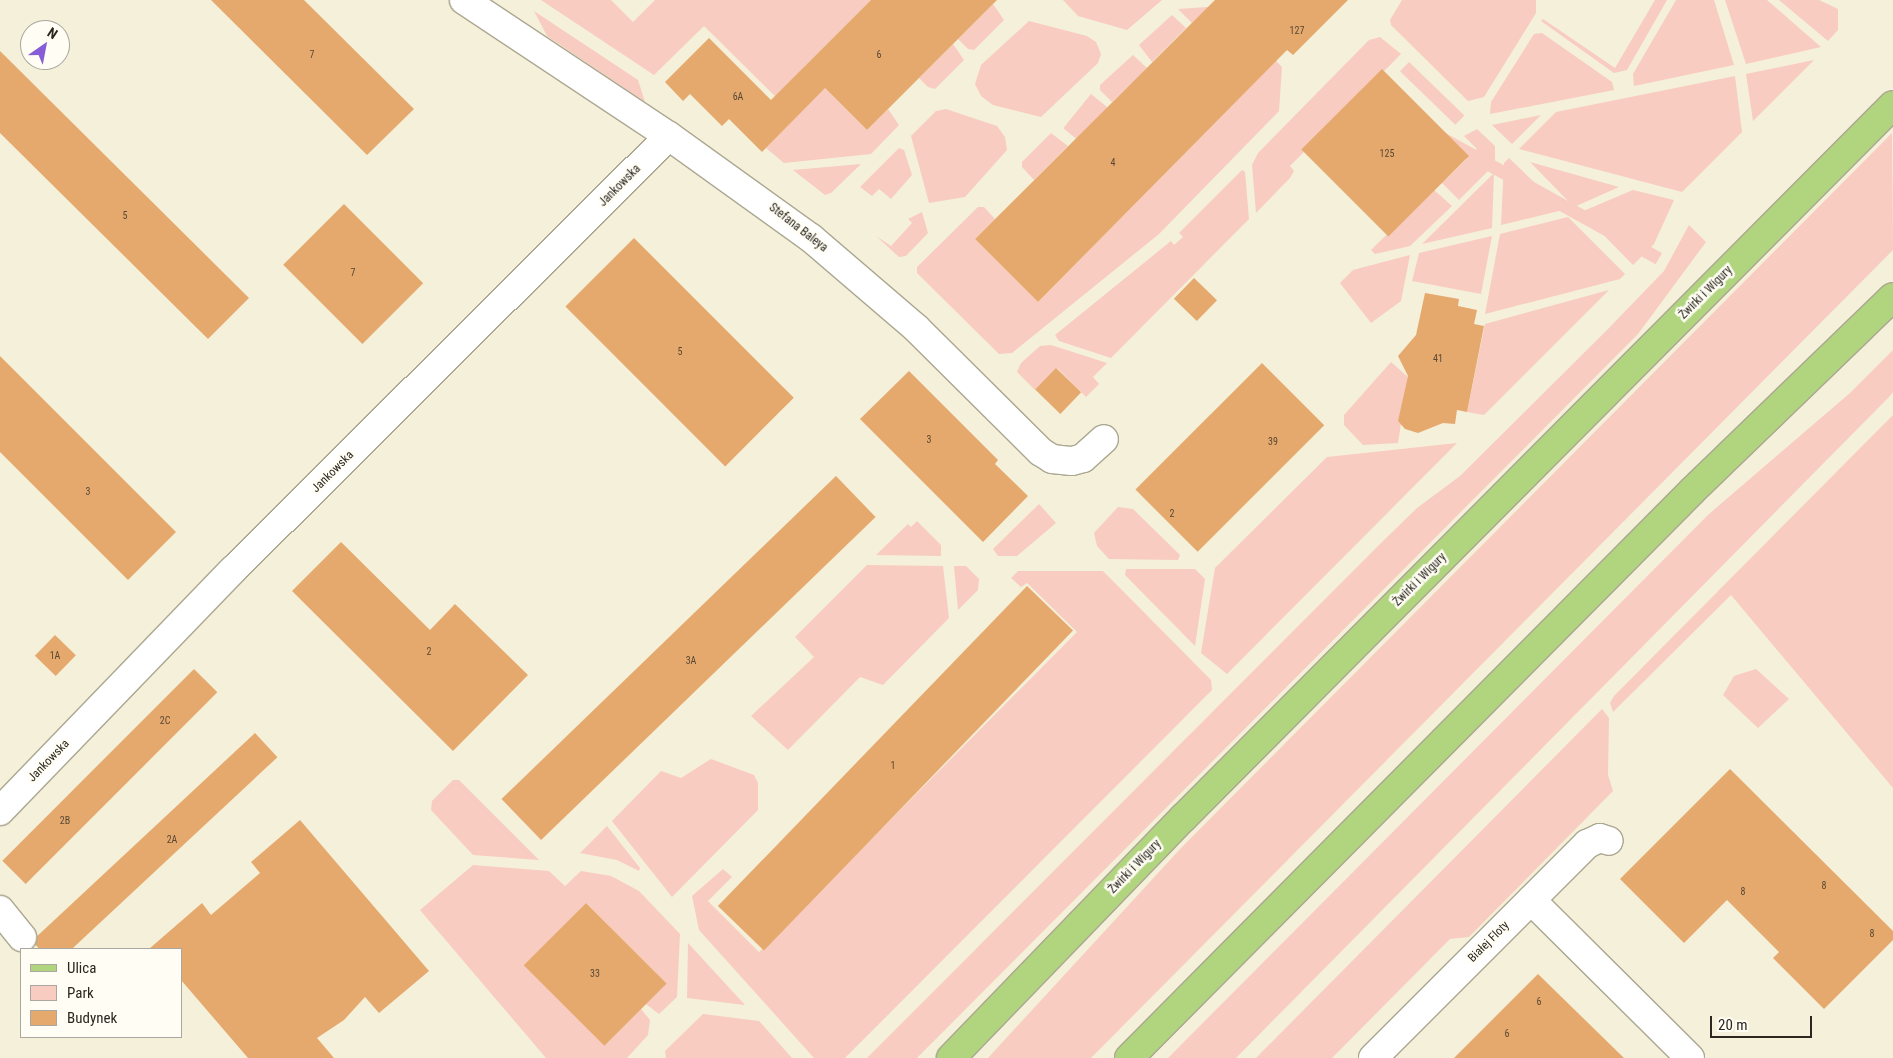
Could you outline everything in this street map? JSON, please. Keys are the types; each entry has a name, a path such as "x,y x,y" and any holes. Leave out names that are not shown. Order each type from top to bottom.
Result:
{"main road":[{"name":"Żwirki i Wigury","path":"951,1058 1155,846 1893,105"},
{"path":"1129,1058 1692,491 1893,297"}],"street":[{"name":"Stefana Baleya","path":"464,0 769,205 851,271 916,328 1041,452 1052,459 1072,461 1083,458 1104,439"},
{"name":"Jankowska","path":"0,811 227,577 669,136"},
{"name":"Białej Floty","path":"1373,1058 1587,844 1600,838 1609,840"},
{"path":"1531,900 1690,1058"},
{"path":"0,910 22,937"}],"green space":[{"path":"541,0 611,0 633,22 655,0 871,0 804,67 867,130 888,109 899,125 871,154 784,163 766,148 796,117 704,26 654,75"},
{"path":"1063,0 1162,0 1127,30 1078,16"},
{"path":"1402,0 1536,0 1536,13 1484,97 1468,101 1391,25 1390,20"},
{"path":"1655,0 1667,0 1627,70 1614,73 1541,21 1543,19 1615,68"},
{"path":"1676,0 1714,0 1734,65 1634,86 1633,74"},
{"path":"1725,0 1767,0 1821,47 1746,64"},
{"path":"1779,0 1819,0 1838,9 1838,30 1828,41"},
{"path":"993,4 1004,20 974,50 968,49 958,39"},
{"path":"1222,6 1282,67 1279,111 1159,234 1012,353 999,354 917,273 917,267 978,207 984,207 995,219 975,239 1038,302 1267,70 1207,9 1192,23 1178,9"},
{"path":"534,11 638,80 645,102 547,36"},
{"path":"1172,15 1186,28 1152,62 1139,45"},
{"path":"1029,21 1087,36 1096,42 1101,54 1098,63 1041,117 993,105 981,96 975,84 981,65"},
{"path":"1542,33 1612,82 1614,90 1490,114 1491,102 1534,34"},
{"path":"1380,37 1401,54 1290,166 1294,171 1290,178 1256,213 1252,165 1258,153 1369,40"},
{"path":"953,44 964,60 935,89 928,87 919,78"},
{"path":"1133,55 1147,68 1112,102 1100,90 1100,85"},
{"path":"1814,60 1753,121 1746,74"},
{"path":"1409,62 1464,115 1455,125 1400,71"},
{"path":"1735,76 1742,132 1682,192 1519,149 1556,112"},
{"path":"1091,94 1107,107 1080,141 1063,128"},
{"path":"1378,95 1662,253 1656,264 1371,107"},
{"path":"946,109 997,126 1005,137 1007,150 965,197 929,203 911,136 936,111"},
{"path":"1541,115 1512,144 1492,125"},
{"path":"1477,129 1495,146 1495,164 1459,200 1442,183 1477,149 1464,136"},
{"path":"1051,133 1068,146 1034,180 1022,167 1022,162"},
{"path":"1892,133 1893,250 1091,1058 988,1058 1182,847"},
{"path":"899,148 904,150 912,175 891,199 879,189 872,196 860,187"},
{"path":"1509,158 1563,210 1501,225 1504,163"},
{"path":"1530,162 1619,187 1574,207"},
{"path":"861,164 831,193 825,195 793,170"},
{"path":"1242,170 1245,172 1249,219 1111,358 1059,341 1055,335 1171,241 1174,245 1183,237 1179,233"},
{"path":"1494,173 1492,228 1422,244"},
{"path":"1433,189 1452,206 1410,246 1375,254 1371,250"},
{"path":"1633,190 1674,200 1654,244 1633,265 1581,212"},
{"path":"922,212 928,233 906,256 899,257 876,236 891,246 912,223 908,219"},
{"path":"1568,217 1625,274 1620,279 1485,314 1500,234"},
{"path":"1689,225 1706,242 1638,334 917,1058 867,1058 1378,546 1417,508 1460,476 1606,331 1664,271"},
{"path":"1492,236 1481,294 1412,281 1419,253"},
{"path":"1410,255 1401,301 1371,323 1340,283 1353,270"},
{"path":"1609,290 1484,415 1467,412 1485,324"},
{"path":"1051,345 1107,363 1093,377 1099,384 1086,397 1057,368 1035,390 1017,372 1021,363 1040,346"},
{"path":"1893,350 1893,392 1889,397 1236,1058 1168,1058 1709,514 1850,393"},
{"path":"1391,362 1408,377 1398,443 1363,445 1344,425 1344,415"},
{"path":"1893,415 1893,788 1731,595 1613,712 1610,703 1614,696"},
{"path":"1457,443 1227,674 1201,653 1215,568 1327,457"},
{"path":"1039,504 1056,523 1017,556 998,556 993,549"},
{"path":"1118,507 1133,509 1180,555 1178,560 1109,559 1097,546 1094,533"},
{"path":"917,521 941,545 941,556 876,555 908,524 911,527"},
{"path":"867,565 943,566 949,618 883,685 860,677 788,750 751,716 814,657 795,637"},
{"path":"954,566 966,566 979,579 978,590 958,610"},
{"path":"1126,569 1195,569 1205,579 1195,646 1125,575"},
{"path":"1018,571 1103,571 1211,680 1212,690 845,1058 814,1058 699,930 692,896 723,869 732,877 708,901 759,952 1077,632 1027,583 1021,587 1011,578"},
{"path":"1756,669 1789,699 1758,728 1723,695 1734,676"},
{"path":"1602,709 1609,718 1608,775 1613,791 1469,937 1450,939 1332,1058 1256,1058"},
{"path":"711,759 754,775 758,783 758,810 672,897 612,821 661,771 681,778"},
{"path":"453,780 459,780 539,860 473,855 431,810 432,801"},
{"path":"607,826 640,868 639,871 617,860 580,853"},
{"path":"473,865 549,871 565,886 581,871 611,876 639,891 680,934 677,997 659,1014 646,1004 666,983 586,903 525,965 605,1045 641,1009 650,1020 648,1035 627,1058 546,1058 420,910"},
{"path":"688,943 745,1005 687,998"},
{"path":"703,1014 759,1021 792,1058 666,1058 665,1051"}],"building":[{"path":"211,0 304,0 414,109 367,155"},
{"path":"871,0 997,0 867,130 825,88 762,152 729,119 722,126 690,94 683,101 665,82 709,38 771,100"},
{"path":"1215,0 1348,0 1293,55 1287,50 1038,302 975,239"},
{"path":"0,51 249,298 208,339 0,133"},
{"path":"1382,69 1469,156 1388,237 1301,150"},
{"path":"344,204 423,283 362,344 283,265"},
{"path":"634,238 794,398 725,466 565,307"},
{"path":"1194,278 1217,300 1197,321 1174,299"},
{"path":"1425,293 1459,299 1458,306 1477,310 1474,324 1484,326 1467,412 1457,410 1455,424 1443,423 1418,433 1405,429 1398,421 1408,376 1398,356 1416,335"},
{"path":"0,356 176,532 128,580 0,452"},
{"path":"1262,363 1324,425 1198,552 1135,490"},
{"path":"1056,368 1081,392 1060,414 1035,390"},
{"path":"909,371 998,460 995,464 1028,496 983,542 860,419"},
{"path":"836,476 876,517 541,840 502,799"},
{"path":"341,542 430,630 455,604 528,675 453,751 292,591"},
{"path":"1027,586 1073,630 764,951 718,906"},
{"path":"55,635 76,655 56,676 35,656"},
{"path":"194,669 217,692 26,884 2,861"},
{"path":"255,733 278,757 73,948 38,948 32,941"},
{"path":"1730,769 1893,931 1893,940 1824,1009 1773,958 1779,952 1727,900 1684,943 1620,879"},
{"path":"300,820 429,971 379,1013 365,997 344,1020 317,1038 334,1058 248,1058 182,981 182,948 150,948 202,903 211,915 260,873 251,862"},
{"path":"586,903 667,984 604,1046 524,965"},
{"path":"1538,974 1624,1058 1454,1058"}]}
